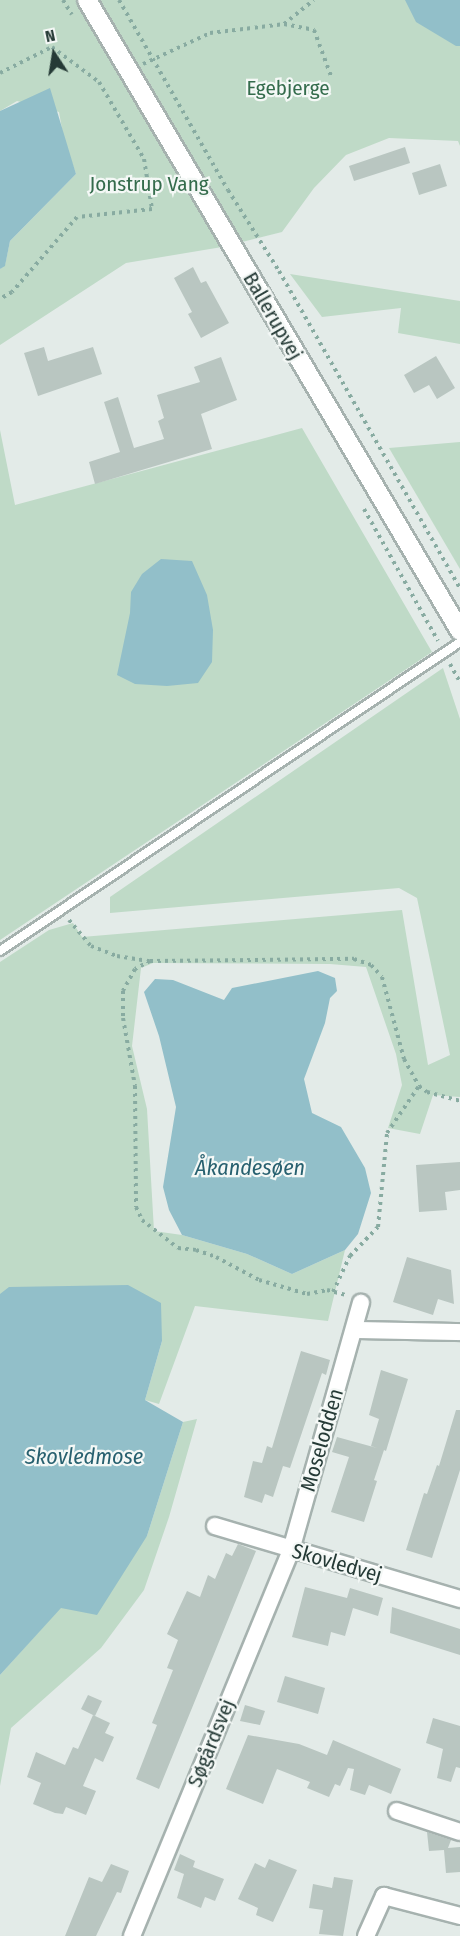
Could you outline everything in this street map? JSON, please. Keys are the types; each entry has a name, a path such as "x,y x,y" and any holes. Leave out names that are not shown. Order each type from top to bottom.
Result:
{"street":[{"name":"Ballerupvej","path":"87,0 460,631"},
{"name":"Moselodden","path":"291,1550 361,1303"},
{"path":"354,1330 460,1332"},
{"name":"Skovledvej","path":"215,1526 460,1599"},
{"name":"Søgårdsvej","path":"132,1936 291,1550"},
{"path":"397,1811 460,1832"},
{"path":"366,1936 384,1896 460,1916"}],"lane":[{"path":"0,951 460,642"}],"path":[{"path":"119,0 460,588"},
{"path":"284,24 314,0"},
{"path":"130,70 210,33 284,24 314,30 331,76"},
{"path":"0,73 52,47 99,82 144,159 152,209 77,217 12,292 0,299"},
{"path":"61,910 91,946 117,956 150,961 354,959 371,965 382,977 404,1059 419,1086 428,1092 460,1101"},
{"path":"150,961 135,969 123,991 123,1018 135,1086 137,1211 142,1220 178,1248 196,1250 216,1257 259,1280 307,1294 333,1292 348,1295 361,1303"},
{"path":"333,1292 350,1256 378,1227 387,1133 419,1086"}],"green space":[{"path":"0,0 460,0 460,146 458,141 389,138 346,155 314,188 282,232 222,247 126,263 0,345 0,269 5,265 10,241 76,174 64,140 59,112 17,101 0,111"},
{"path":"290,274 460,301 460,344 398,333 401,308 322,317"},
{"path":"302,428 432,652 0,940 0,430 15,505"},
{"path":"460,442 460,569 389,448"},
{"path":"443,668 460,719 460,1097 433,1095 420,1134 388,1128 402,1085 396,1054 366,967 330,964 153,963 141,968 132,1046 147,1109 154,1231 182,1235 247,1254 292,1274 345,1250 328,1321 195,1306 159,1404 145,1400 162,1341 0,1294 0,962 49,930 73,923 82,937 402,910 428,1065 450,1055 417,898 399,888 110,913 110,897"},
{"path":"197,1419 169,1517 144,1590 101,1648 11,1728 0,1786 0,1675 61,1607 147,1536 183,1422"}],"water":[{"path":"405,0 460,0 460,46 456,46 416,22"},
{"path":"50,88 76,174 10,241 5,266 0,269 0,111"},
{"path":"161,559 192,561 207,595 213,630 212,662 198,683 167,686 135,684 117,675 130,613 131,592 142,574"},
{"name":"Åkandesøen","path":"318,971 335,978 337,991 330,998 325,1023 304,1079 312,1113 341,1127 365,1168 371,1193 358,1234 345,1250 292,1274 247,1254 182,1235 169,1210 163,1187 176,1107 159,1036 144,992 155,979 173,980 224,1000 232,988"},
{"name":"Skovledmose","path":"128,1285 161,1303 162,1341 145,1400 183,1422 147,1536 97,1615 61,1608 0,1675 0,1294 9,1287"}],"building":[{"path":"405,147 410,163 354,181 349,166"},
{"path":"440,164 447,186 419,195 412,173"},
{"path":"193,267 201,283 206,281 229,323 201,338 188,314 192,312 174,278"},
{"path":"44,347 48,361 93,347 102,374 38,396 24,353"},
{"path":"436,356 455,388 437,399 429,385 414,393 404,375"},
{"path":"221,357 237,400 201,414 212,449 95,484 89,462 120,452 104,402 118,397 134,448 164,439 158,421 164,418 157,395 200,382 194,367"},
{"path":"460,1162 460,1190 445,1192 447,1210 419,1212 416,1165"},
{"path":"407,1257 451,1270 454,1304 438,1299 433,1315 393,1302"},
{"path":"301,1351 330,1360 326,1375 322,1373 290,1468 283,1466 273,1497 265,1494 262,1503 244,1497 253,1461 262,1463 267,1446 272,1448"},
{"path":"381,1370 408,1379 386,1451 384,1450 374,1480 377,1481 364,1522 331,1512 349,1457 332,1452 337,1437 377,1448 371,1446 379,1419 369,1415"},
{"path":"456,1410 460,1410 460,1470 432,1558 406,1550 424,1493 427,1494 437,1465 439,1466"},
{"path":"238,1544 256,1551 159,1789 136,1779 157,1725 152,1723 173,1670 167,1668 178,1640 167,1634 187,1591 200,1597 208,1575 215,1579 226,1553 232,1556"},
{"path":"305,1587 347,1598 350,1588 383,1598 378,1616 353,1608 345,1636 331,1632 328,1646 292,1637"},
{"path":"392,1607 460,1629 460,1655 390,1633"},
{"path":"285,1676 325,1688 318,1714 277,1702"},
{"path":"88,1695 102,1701 95,1716 81,1709"},
{"path":"245,1705 265,1711 260,1725 240,1721"},
{"path":"93,1715 110,1723 105,1733 114,1737 103,1762 95,1758 83,1786 96,1791 86,1815 66,1807 63,1814 55,1813 33,1804 41,1783 27,1777 36,1752 65,1765 73,1747 78,1749"},
{"path":"433,1718 460,1726 460,1768 456,1767 451,1782 437,1778 443,1749 426,1743"},
{"path":"248,1735 299,1744 327,1755 333,1740 401,1769 391,1794 369,1785 365,1795 350,1790 354,1769 348,1768 340,1786 335,1784 329,1797 307,1788 310,1782 277,1769 263,1804 226,1789"},
{"path":"427,1832 451,1840 448,1848 460,1847 460,1872 446,1873 444,1850 429,1851"},
{"path":"180,1854 195,1861 193,1867 224,1879 215,1901 205,1897 201,1908 177,1898 184,1874 174,1870"},
{"path":"269,1859 297,1870 273,1922 256,1915 258,1908 238,1899 255,1863 265,1868"},
{"path":"111,1864 129,1871 121,1893 117,1892 96,1936 65,1936 89,1877 102,1882"},
{"path":"334,1877 353,1880 343,1936 319,1934 323,1910 309,1908 313,1884 332,1888"}],"park label":[{"name":"Egebjerge","path":"288,88"},
{"name":"Jonstrup Vang","path":"149,184"}]}
